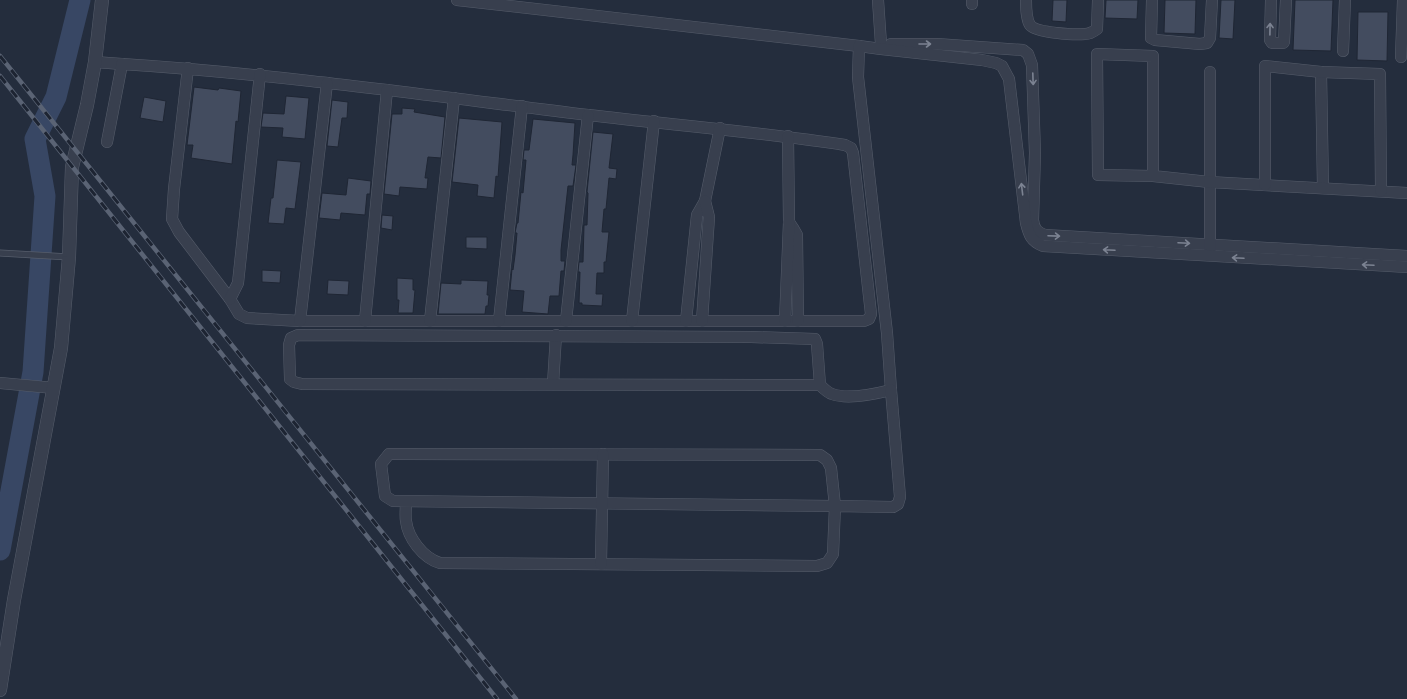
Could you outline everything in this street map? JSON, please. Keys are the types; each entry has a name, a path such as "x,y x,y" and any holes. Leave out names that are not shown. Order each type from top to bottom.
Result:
{"street":[{"path":"0,690 14,600 61,348 64,257 72,167 97,62 102,0"},
{"path":"457,0 859,46 952,45 1023,50 1028,54 1032,65 1035,153 1033,220 1037,232 1045,235 1407,267"},
{"path":"877,46 878,0"},
{"path":"1026,0 1026,10 1030,25 1037,30 1046,32 1086,34 1097,29 1098,0"},
{"path":"1152,0 1151,38 1155,40 1200,44 1207,43 1210,38 1212,0"},
{"path":"1271,0 1270,40 1272,43 1283,43 1286,0"},
{"path":"1343,51 1345,0"},
{"path":"1401,57 1403,0"},
{"path":"406,502 406,521 409,535 422,551 434,561 440,563 817,566 827,563 833,554 835,506 831,468 827,460 820,455 389,454 381,464 385,496 393,501 406,502 835,506 893,507 898,504 900,497 887,333 858,77 859,46"},
{"path":"877,46 881,49 982,60 1002,66 1009,79 1028,234 1032,239 1043,246 1407,256"},
{"path":"1153,176 1153,56 1097,54 1098,175 1153,176 1209,182 1407,193"},
{"path":"97,62 188,68 260,74 588,115 788,136 846,145 851,148 853,153 871,314 869,319 864,321 300,321 247,318 239,314 230,299 172,219 188,68"},
{"path":"107,142 117,63"},
{"path":"1266,185 1266,66 1321,72 1380,74 1381,191"},
{"path":"1210,72 1210,250"},
{"path":"1321,72 1323,188"},
{"path":"230,299 238,283 260,74"},
{"path":"300,321 327,83"},
{"path":"365,321 387,90"},
{"path":"430,321 454,98"},
{"path":"499,321 522,106"},
{"path":"566,321 588,115"},
{"path":"632,321 654,121"},
{"path":"686,321 697,215 705,201 720,128"},
{"path":"785,321 789,222 788,136"},
{"path":"702,321 709,217 705,201"},
{"path":"789,222 796,235 798,321"},
{"path":"820,385 817,344 815,339 556,335 298,335 291,338 289,345 290,379 294,382 302,384 820,385 832,394 850,396 873,394 891,390"},
{"path":"553,384 556,335"},
{"path":"0,383 54,388"},
{"path":"601,564 603,454"}],"lane":[{"path":"0,253 64,257"}],"building":[{"path":"1053,0 1067,0 1066,22 1052,21"},
{"path":"1106,0 1138,0 1137,19 1105,18"},
{"path":"1165,0 1196,0 1195,34 1164,33"},
{"path":"1221,0 1235,0 1233,39 1219,38"},
{"path":"1295,0 1333,0 1331,51 1293,50"},
{"path":"1358,12 1388,12 1387,61 1357,60"},
{"path":"194,87 241,91 238,122 236,121 232,164 191,158 193,145 187,145"},
{"path":"286,96 309,98 305,139 282,137 283,128 261,127 263,113 284,114"},
{"path":"144,97 166,101 163,122 140,118"},
{"path":"332,100 348,102 347,118 342,118 338,147 327,146"},
{"path":"402,108 415,109 414,112 445,117 441,158 428,157 425,178 428,178 427,189 400,187 399,196 384,194 392,114 402,114"},
{"path":"459,118 502,122 498,177 496,176 494,198 477,196 478,185 452,182"},
{"path":"533,119 575,123 572,165 576,165 573,186 568,186 561,250 561,261 565,261 564,271 561,271 559,296 550,296 548,314 522,312 524,291 510,290 517,233 515,233 518,223 521,192 523,193 526,160 523,160 524,150 529,150"},
{"path":"593,132 613,134 609,168 617,169 616,179 609,178 606,209 604,209 602,232 609,232 606,262 604,262 604,273 597,273 596,294 603,294 602,306 582,305 582,303 579,303 580,272 578,272 579,262 583,262 584,225 587,225 587,192"},
{"path":"277,160 301,162 295,209 286,208 284,224 268,223 271,198 273,198"},
{"path":"348,178 371,181 370,194 367,194 365,215 341,213 340,220 319,218 322,193 346,195"},
{"path":"382,215 393,216 392,230 381,228"},
{"path":"466,237 487,237 487,249 466,248"},
{"path":"262,270 281,271 280,283 262,282"},
{"path":"397,278 413,279 413,290 415,290 413,313 398,313 399,300 397,300"},
{"path":"328,280 349,281 348,295 327,294"},
{"path":"461,280 488,281 488,306 486,306 485,314 438,314 441,283 461,284"}],"waterway":[{"path":"0,550 33,372 45,196 35,139 56,97 80,0"}],"railway":[{"path":"0,56 516,699"},
{"path":"0,76 497,699"}]}
